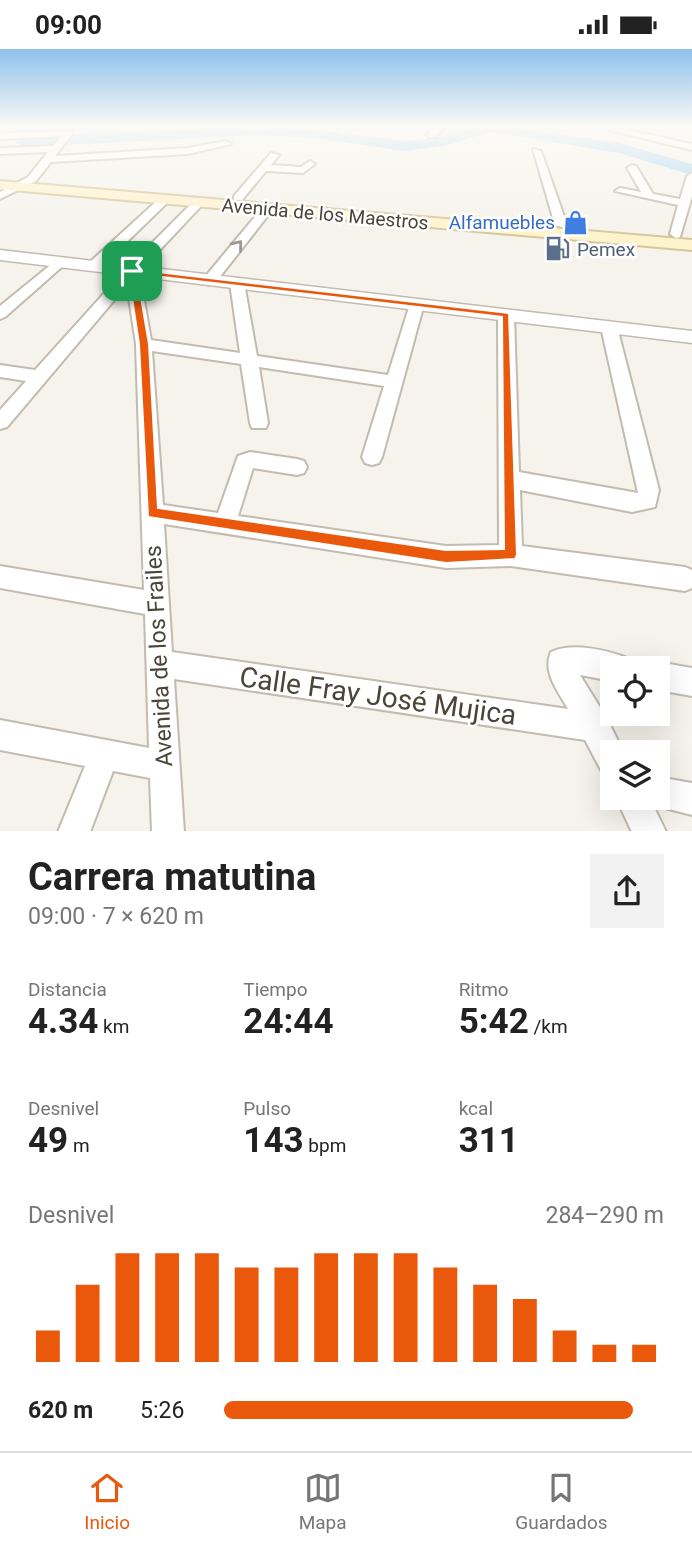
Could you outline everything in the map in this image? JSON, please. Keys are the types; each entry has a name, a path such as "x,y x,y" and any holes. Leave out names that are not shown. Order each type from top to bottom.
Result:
{"main road":[{"name":"Avenida de los Maestros","path":"0,177 25,183 164,200 692,245"},
{"name":"Avenida de los Maestros","path":"0,185 25,183 238,198 684,235"}],"street":[{"path":"0,196 25,183 43,163"},
{"path":"238,198 267,163"},
{"path":"540,163 561,225"},
{"path":"263,168 303,170 310,164"},
{"path":"632,168 649,196"},
{"path":"684,235 692,176"},
{"path":"620,191 688,202"},
{"path":"94,266 164,200"},
{"path":"0,422 132,271 198,203"},
{"path":"210,280 267,209"},
{"path":"0,255 692,337"},
{"path":"0,314 59,262"},
{"name":"Avenida de los Frailes","path":"132,271 144,344 168,831"},
{"path":"237,283 259,423"},
{"path":"0,289 24,292"},
{"path":"372,457 417,304"},
{"path":"506,315 510,555"},
{"path":"510,479 632,503 647,501 649,490 609,327"},
{"path":"144,344 394,382"},
{"path":"0,371 40,377"},
{"path":"225,524 245,463 250,460 297,467"},
{"path":"152,513 446,557 510,555 685,579"},
{"path":"0,577 157,604"},
{"path":"600,665 565,659 560,661 561,669 602,740"},
{"name":"Calle Fray José Mujica","path":"160,664 596,727"},
{"path":"670,678 692,682"},
{"path":"0,735 104,757 164,766"},
{"path":"74,831 104,757"},
{"path":"670,794 692,799"},
{"path":"639,810 650,831"}],"waterway":[{"path":"677,163 692,170"}],"place":[{"name":"Alfamuebles","path":"575,222"},
{"name":"Pemex","path":"557,249"}],"route":[{"path":"132,271 506,315 510,555 446,557 152,513 144,344 132,271"}]}
